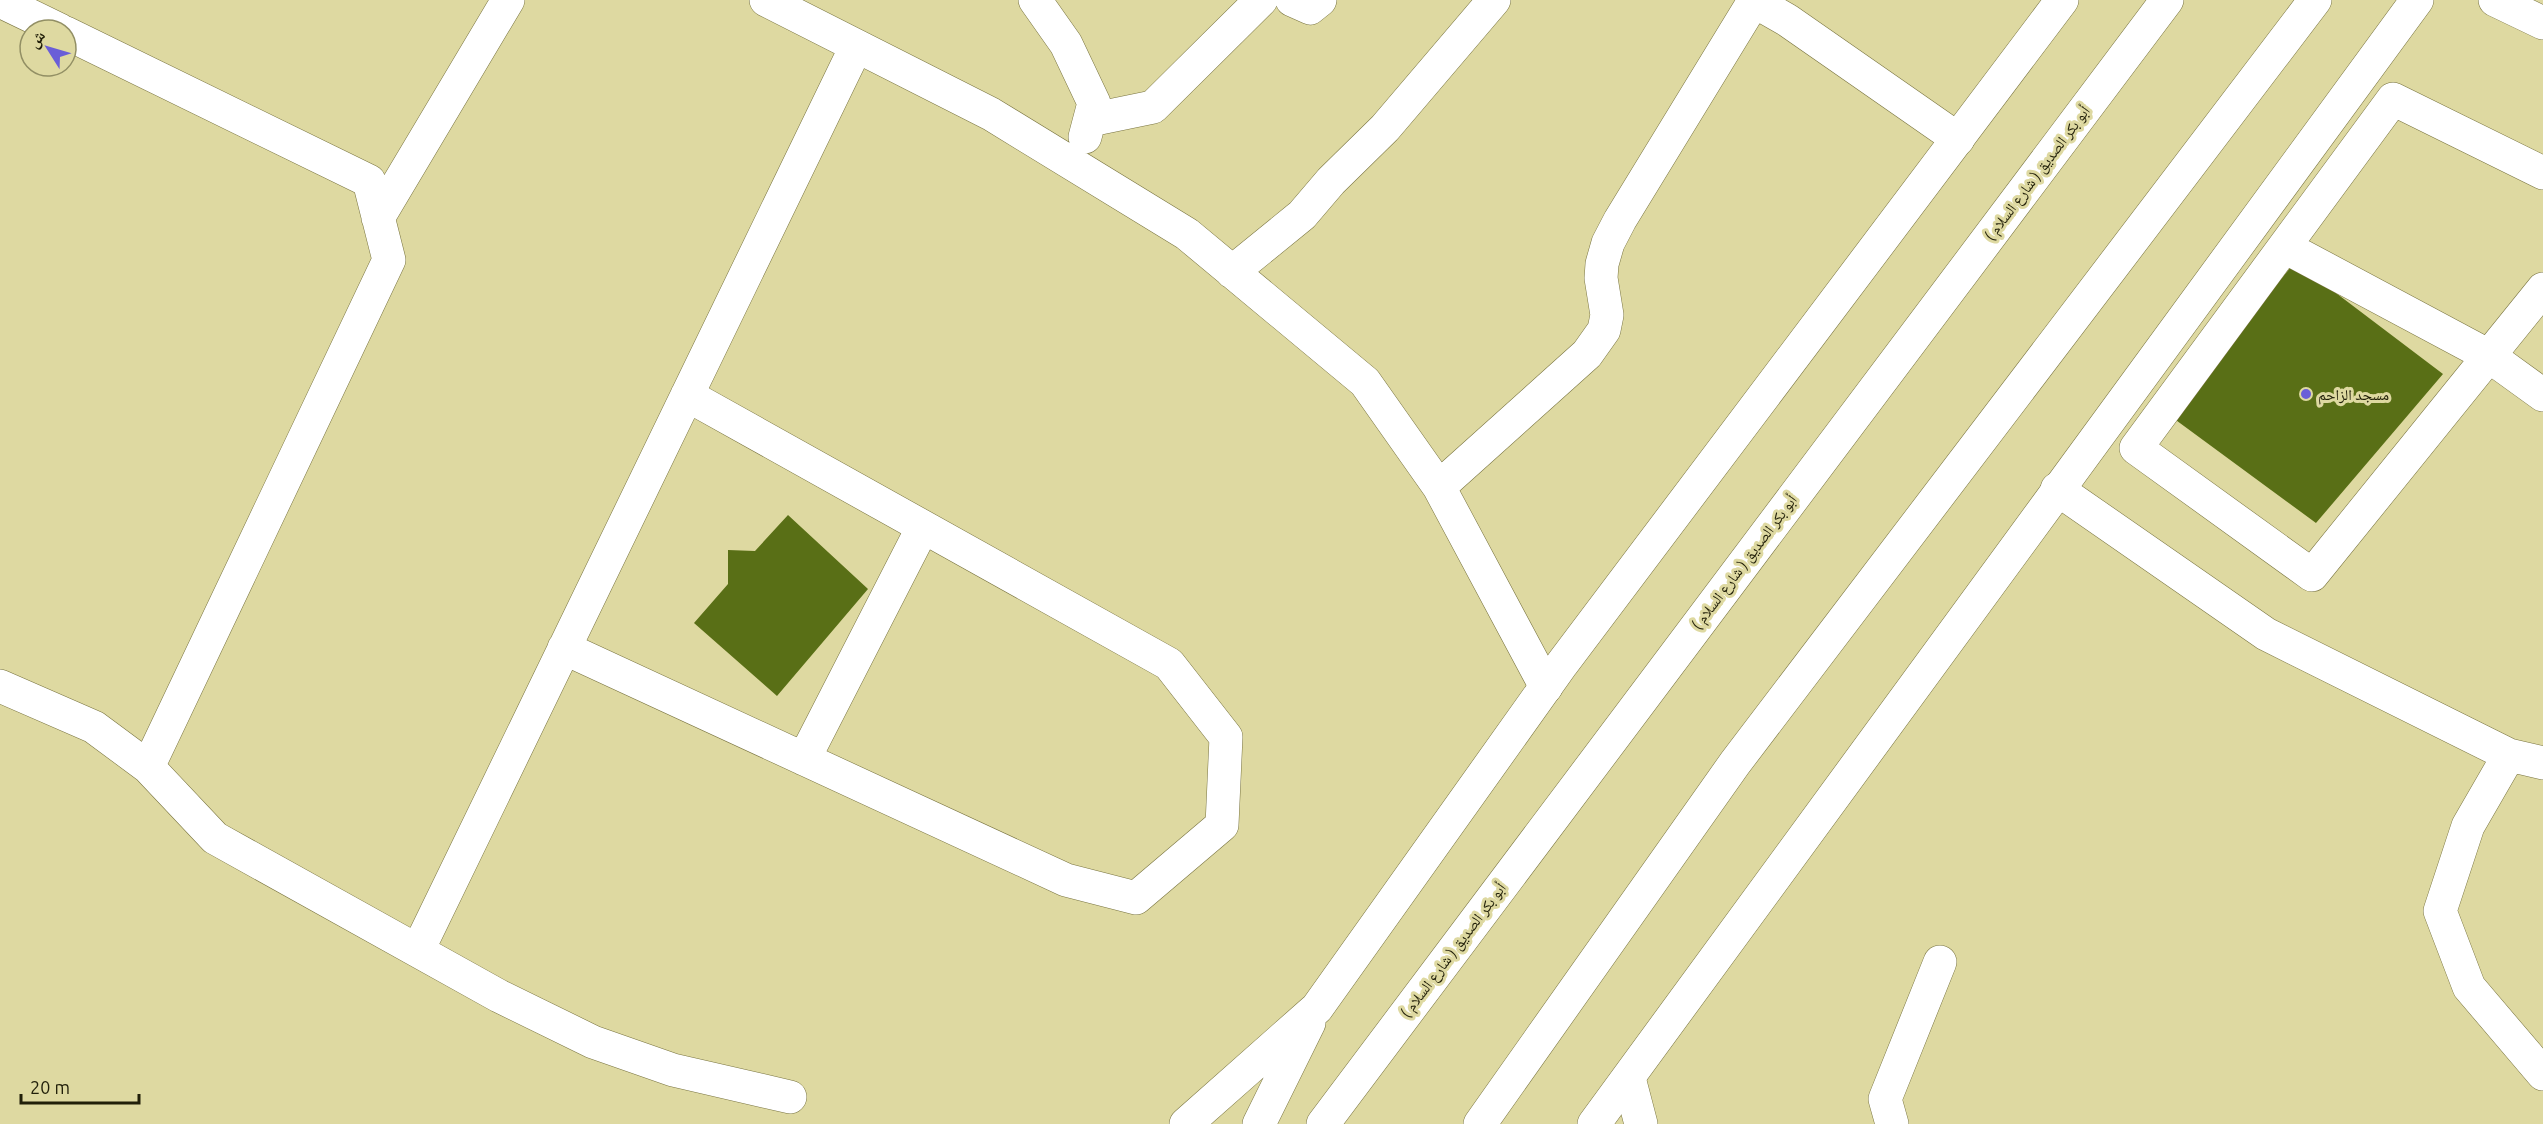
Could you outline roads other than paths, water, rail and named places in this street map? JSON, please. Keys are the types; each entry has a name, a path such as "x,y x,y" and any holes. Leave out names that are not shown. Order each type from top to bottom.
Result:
{"main road":[{"path":"378,218 508,0"},
{"path":"1035,0 1066,44 1094,103 1078,168"},
{"path":"1090,120 1153,107 1261,0"},
{"path":"1292,0 1310,8 1320,0"},
{"path":"1232,272 1302,215 1331,180 1385,128 1494,0"},
{"path":"1259,1124 1317,1008 1546,687 2062,0"},
{"name":"( شارع السلام ) أبو بكر الصديق","path":"1323,1124 2167,0"},
{"path":"1480,1124 1735,763 2314,0"},
{"path":"1594,1124 2417,0"},
{"path":"2495,0 2543,23"},
{"path":"0,1 35,18"},
{"path":"770,1 856,47 991,114 1187,234 1365,382 1439,487 1546,687"},
{"path":"1439,487 1587,354 1604,330 1607,315 1601,278 1608,243 1620,220 1760,2 1958,139"},
{"path":"78,39 369,180 389,260 148,767"},
{"path":"418,950 856,47"},
{"path":"2543,173 2393,99 2136,448 2312,575 2543,289"},
{"path":"2285,247 2489,357 2543,394"},
{"path":"564,648 1066,880 1136,898 1222,825 1226,737 1169,664 687,395"},
{"path":"2057,489 2266,634 2509,755 2543,763"},
{"path":"804,759 924,527"},
{"path":"0,686 94,727 148,767 215,838 500,996 594,1042 673,1070 790,1097"},
{"path":"2509,755 2468,826 2440,911 2469,987 2543,1074"},
{"path":"1892,1124 1885,1099 1940,962"},
{"path":"1186,1124 1317,1008"},
{"path":"1629,1078 1641,1124"}],"place":[{"name":"مسجد الزاحم","path":"2306,394"}]}
